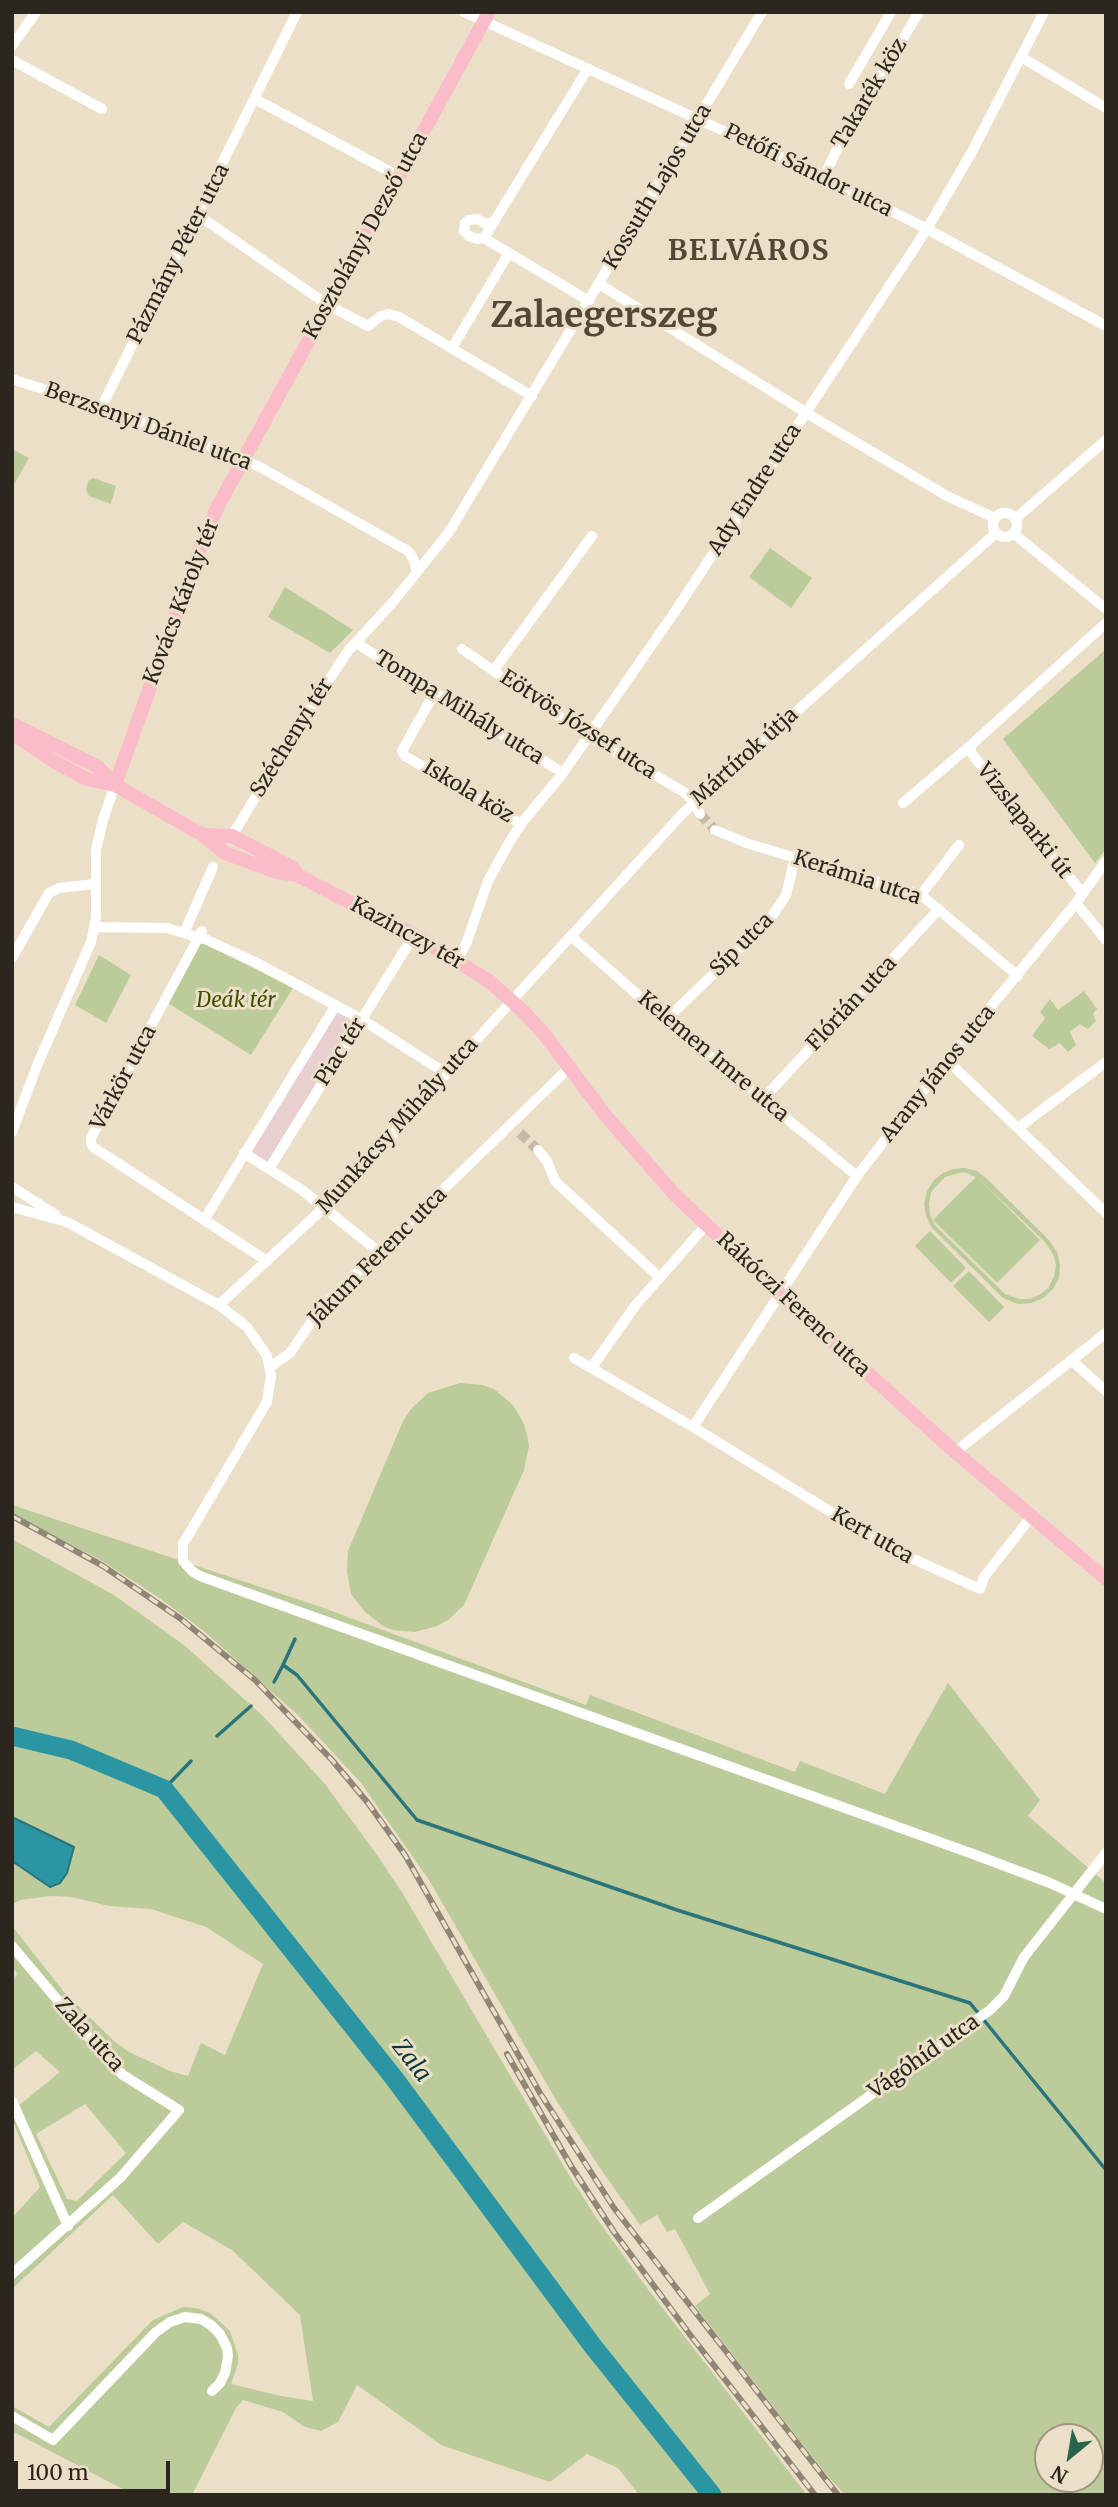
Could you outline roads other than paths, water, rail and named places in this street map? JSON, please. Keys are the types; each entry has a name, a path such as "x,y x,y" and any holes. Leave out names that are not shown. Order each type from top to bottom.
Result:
{"main road":[{"name":"Kosztolányi Dezső utca","path":"243,459 486,17"},
{"name":"Kovács Károly tér","path":"115,785 204,538 243,459"},
{"path":"12,724 98,767 115,785"},
{"path":"12,733 83,778 115,785"},
{"path":"98,767 128,747"},
{"name":"Kazinczy tér","path":"115,785 203,835 225,853 276,872 296,875 414,935 457,960 511,1000"},
{"name":"Kazinczy tér","path":"203,835 232,836 293,868 296,875"},
{"name":"Rákóczi Ferenc utca","path":"511,1000 544,1034 642,1160 706,1225 955,1451 1106,1578"}],"street":[{"path":"12,46 36,12"},
{"name":"Pázmány Péter utca","path":"101,408 297,12"},
{"name":"Petőfi Sándor utca","path":"464,12 486,17 587,70 699,118 824,177 927,229 1106,326"},
{"name":"Kossuth Lajos utca","path":"417,572 449,532 762,12"},
{"name":"Takarék köz","path":"849,83 891,12"},
{"name":"Takarék köz","path":"824,177 837,149 919,12"},
{"name":"Ady Endre utca","path":"457,960 466,944 488,881 521,824 589,737 927,229 974,150 1044,12"},
{"path":"1023,58 1106,108"},
{"path":"12,60 102,109"},
{"path":"484,238 587,70"},
{"path":"255,99 398,176"},
{"path":"198,215 328,305 368,326 381,316 394,315 532,396"},
{"path":"493,222 486,224 477,219 469,220 465,223 464,231 477,239 484,238 589,301"},
{"path":"452,348 509,253"},
{"path":"599,284 947,496 995,518"},
{"name":"Berzsenyi Dániel utca","path":"12,379 243,459 289,482 408,551 414,558 417,572"},
{"path":"1015,519 1106,440"},
{"path":"1005,513 1015,519 1017,526 1013,533 1006,536 996,533 993,524 995,518 1005,513"},
{"name":"Mártírok útja","path":"511,1000 694,802 996,533"},
{"path":"1013,533 1106,610"},
{"path":"494,670 592,536"},
{"name":"Széchenyi tér","path":"232,836 292,736 356,643 417,572"},
{"name":"Vizslaparki út","path":"903,803 1106,623"},
{"name":"Tompa Mihály utca","path":"356,643 563,773"},
{"name":"Eötvös József utca","path":"462,649 589,737 684,792 694,802"},
{"name":"Iskola köz","path":"435,692 402,751 521,824"},
{"name":"Vizslaparki út","path":"971,745 975,758 1106,940"},
{"path":"12,1131 38,1063 91,942 95,927 95,858 98,836 115,785"},
{"path":"694,802 700,814"},
{"name":"Kerámia utca","path":"715,830 795,860 921,895 1018,976"},
{"path":"921,895 959,845"},
{"name":"Síp utca","path":"666,1020 771,918 786,895 795,860"},
{"name":"Arany János utca","path":"780,1294 857,1176 947,1060 1079,899 1106,861"},
{"path":"184,933 213,867"},
{"path":"12,958 44,900 53,890 95,884"},
{"name":"Flórián utca","path":"764,1098 939,909"},
{"path":"95,927 167,928 201,934 361,1019 447,1074"},
{"name":"Várkör utca","path":"201,934 91,1138 91,1143 93,1147 267,1261"},
{"name":"Piac tér","path":"269,1169 414,935"},
{"name":"Kelemen Imre utca","path":"571,936 666,1020 857,1176"},
{"name":"Munkácsy Mihály utca","path":"219,1305 344,1190 511,1000"},
{"name":"Piac tér","path":"204,1220 336,1005"},
{"path":"947,1060 1106,1213"},
{"path":"1018,1128 1106,1062"},
{"name":"Jákum Ferenc utca","path":"270,1367 290,1353 322,1308 570,1067"},
{"path":"511,1124 520,1133"},
{"path":"538,1150 546,1159 555,1181 659,1277"},
{"path":"244,1153 325,1207 379,1252"},
{"path":"12,1187 67,1222 219,1305 238,1318 255,1336 267,1356 271,1386 264,1410 183,1544 183,1560 186,1566 200,1576 819,1798 1072,1893 1106,1909"},
{"path":"12,1207 67,1222"},
{"path":"592,1367 628,1315 706,1225"},
{"path":"693,1427 780,1294"},
{"path":"955,1451 1106,1333"},
{"name":"Kert utca","path":"574,1358 693,1427 891,1549 980,1589 984,1577 1031,1517"},
{"path":"1071,1360 1106,1391"},
{"name":"Vágóhíd utca","path":"698,2218 987,2012 1004,1996 1024,1957 1106,1853"},
{"name":"Zala utca","path":"12,1946 123,2075 179,2110 120,2178 68,2226"},
{"path":"12,2101 68,2226 12,2274"},
{"path":"12,2416 53,2440 156,2332 178,2319 193,2317 206,2321 227,2348 228,2363 223,2378 212,2391"}],"water":[{"path":"12,1817 74,1847 67,1873 60,1883 50,1887 12,1861"}],"waterway":[{"path":"283,1665 295,1639"},
{"path":"274,1682 283,1665 297,1675 417,1820 677,1910 970,2003 1106,2170"},
{"path":"217,1736 251,1706"},
{"name":"Zala","path":"12,1736 71,1750 164,1789 394,2078 592,2345 712,2495"},
{"path":"164,1789 191,1761"}],"tunnel":[{"path":"700,814 715,830"},
{"path":"520,1133 538,1150"}],"railway":[{"path":"12,1516 103,1566 181,1619 255,1680 332,1760 368,1803 405,1855 540,2093 614,2208 838,2495"},
{"path":"507,2054 571,2166 614,2232 815,2495"}],"district":[{"name":"BELVÁROS","path":"749,252"},
{"name":"Zalaegerszeg","path":"604,317"}],"park label":[{"name":"Deák tér","path":"236,1001"}]}
